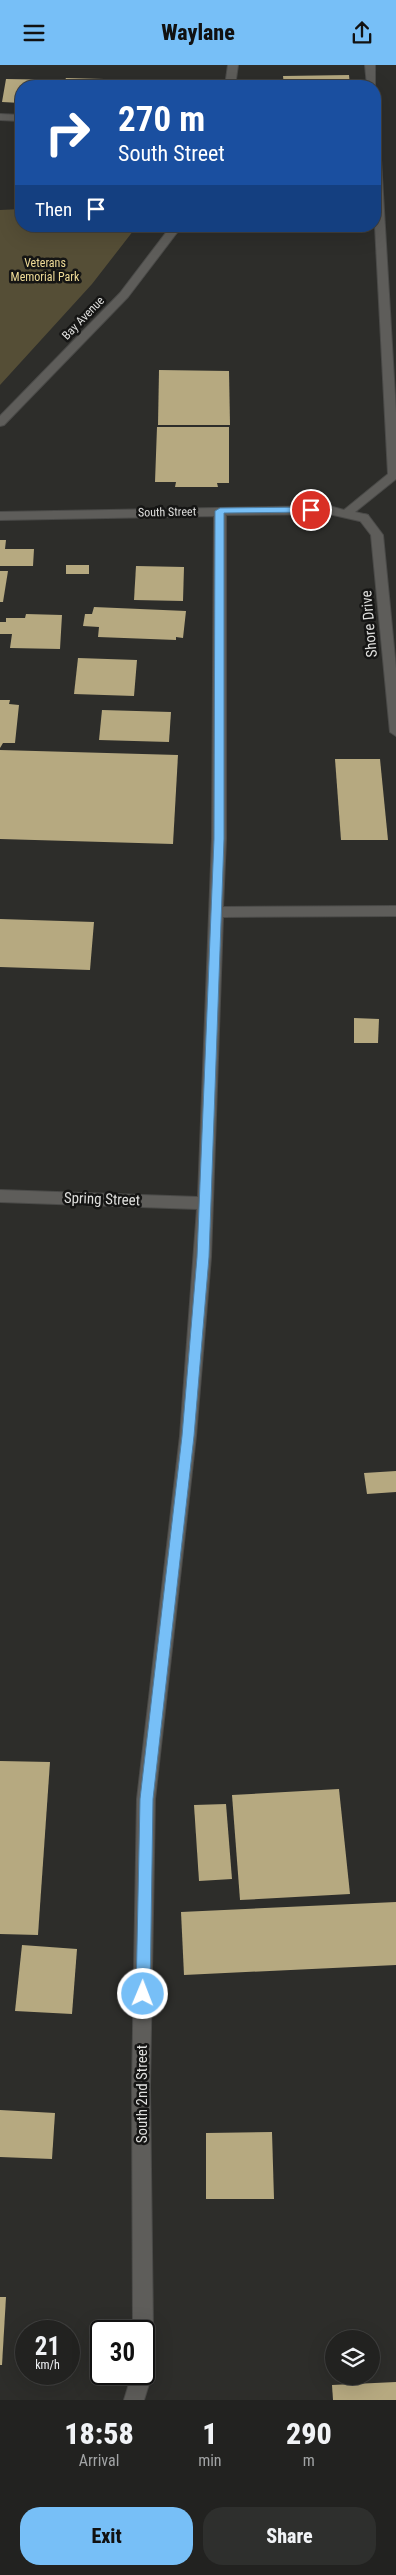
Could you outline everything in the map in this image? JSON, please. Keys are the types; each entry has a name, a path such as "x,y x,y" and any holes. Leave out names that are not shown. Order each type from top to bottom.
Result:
{"street":[{"path":"231,80 233,65"},
{"path":"370,65 371,80"},
{"path":"0,117 15,117"},
{"name":"Bay Avenue","path":"0,423 124,295 173,232"},
{"path":"346,514 394,475 380,232"},
{"name":"South Street","path":"0,515 329,510 364,518"},
{"name":"South 2nd Street","path":"143,2320 141,2087 146,1799 188,1436 203,1257 219,839 220,511"},
{"name":"Shore Drive","path":"364,518 377,535 396,732"},
{"path":"216,912 396,911"},
{"name":"Spring Street","path":"0,1196 204,1203"},
{"path":"134,2400 139,2385"}],"green space":[{"name":"Veterans Memorial Park","path":"15,209 15,232 132,232 92,284 0,385 0,210"}],"building":[{"path":"349,75 349,80 283,80 283,76"},
{"path":"66,78 142,80 65,80"},
{"path":"6,79 65,80 15,80 15,103 2,102"},
{"path":"159,370 229,371 230,425 158,425"},
{"path":"157,427 229,427 229,483 217,483 218,487 175,487 176,482 155,482"},
{"path":"0,540 6,540 5,549 34,549 33,566 0,566"},
{"path":"66,565 89,565 89,574 66,574"},
{"path":"136,566 184,567 183,601 134,600"},
{"path":"0,571 8,571 3,602 0,602"},
{"path":"94,607 186,611 183,638 176,637 176,640 98,637 99,627 83,626 85,614 92,614"},
{"path":"26,614 62,615 60,649 10,648 12,634 0,634 0,622 6,622 6,618 25,618"},
{"path":"78,658 137,660 134,696 74,694"},
{"path":"0,700 10,700 9,704 19,705 15,743 3,743 0,748"},
{"path":"102,710 171,712 169,742 99,740"},
{"path":"0,750 178,755 173,844 0,839"},
{"path":"335,759 380,759 388,840 341,840"},
{"path":"0,919 94,922 90,970 0,967"},
{"path":"354,1018 379,1019 378,1043 354,1043"},
{"path":"396,1471 396,1492 367,1494 364,1473"},
{"path":"0,1761 50,1762 38,1935 0,1934"},
{"path":"339,1789 350,1894 240,1900 232,1795"},
{"path":"226,1804 232,1879 199,1881 194,1805"},
{"path":"396,1902 396,1965 184,1975 181,1912"},
{"path":"22,1945 77,1949 72,2014 15,2011"},
{"path":"0,2110 55,2113 52,2159 0,2157"},
{"path":"272,2132 274,2199 206,2199 206,2133"},
{"path":"0,2297 6,2297 2,2365 0,2365"},
{"path":"396,2382 396,2400 333,2400 332,2385 380,2385 380,2383"}],"route":[{"path":"143,1994 146,1799 188,1436 203,1257 219,839 220,511 311,510"}]}
